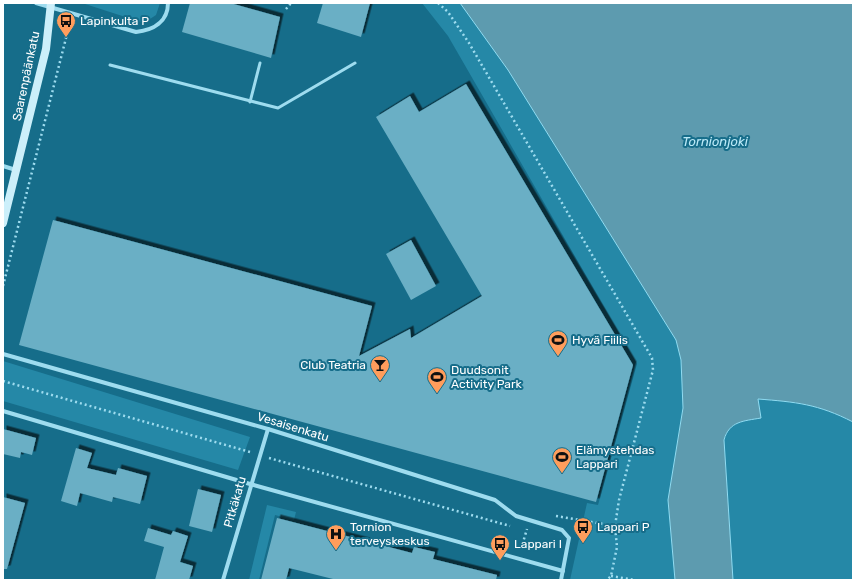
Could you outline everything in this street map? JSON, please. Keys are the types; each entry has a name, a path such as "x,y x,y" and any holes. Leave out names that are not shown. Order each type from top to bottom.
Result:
{"street":[{"path":"36,3 51,5 136,32 145,31 160,24 168,10 168,3"},
{"name":"Saarenpäänkatu","path":"3,223 46,49 51,5"},
{"path":"3,166 17,170"},
{"name":"Vesaisenkatu","path":"3,354 268,429 495,500 516,516 562,530 569,538 563,571"},
{"path":"3,411 250,484 563,571 561,580"},
{"name":"Pitkäkatu","path":"223,580 250,484 268,429"}],"lane":[{"path":"250,102 260,63"},
{"path":"110,65 278,108 356,63"}],"path":[{"path":"286,10 291,3"},
{"path":"438,3 448,12 469,43 652,358 653,370 619,500 614,526 617,547 611,576 607,580"},
{"path":"3,286 66,38 68,11"},
{"path":"571,519 614,526"},
{"path":"611,576 636,580"}],"shaded area":[{"path":"82,3 160,3 156,15 144,23"},
{"path":"422,3 460,3 508,70 676,340 681,360 683,408 668,500 675,580 570,580 587,503 598,505 637,364 448,36"},
{"path":"3,361 250,437 238,470 3,401"},
{"path":"758,399 807,405 829,411 853,422 853,580 733,580 724,440 729,428 740,422"},
{"path":"267,505 296,512 294,520 275,515 259,580 249,580"}],"water":[{"name":"Tornionjoki","path":"460,3 853,3 853,422 829,411 807,405 758,399 761,418 733,425 726,434 724,440 733,580 675,580 668,500 683,408 681,360 676,340 508,70"}],"building":[{"path":"190,3 230,3 280,17 271,58 182,32"},
{"path":"323,3 370,3 361,37 317,23"},
{"path":"466,84 633,365 596,502 19,345 53,220 372,306 359,356 410,329 411,338 482,296 376,117 410,96 419,112"},
{"path":"411,240 436,286 411,300 386,254"},
{"path":"3,429 36,438 32,455 21,452 20,458 3,454"},
{"path":"76,448 92,453 87,468 116,475 118,468 147,476 140,504 113,497 112,502 80,493 77,506 61,501"},
{"path":"198,489 221,495 212,532 189,526"},
{"path":"3,497 25,503 7,569 3,569"},
{"name":"Tornion terveyskeskus","path":"277,518 412,553 414,547 435,552 433,559 497,575 496,580 337,580 289,568 286,580 261,580"},
{"path":"148,528 171,535 173,531 188,536 180,562 193,566 189,580 155,580 164,547 144,541"}],"place":[{"name":"Lapinkulta P","path":"66,38"},
{"name":"Hyvä Fiilis","path":"558,357"},
{"name":"Club Teatria","path":"380,382"},
{"name":"Duudsonit Activity Park","path":"437,394"},
{"name":"Elämystehdas Lappari","path":"562,474"},
{"name":"Lappari P","path":"583,544"},
{"name":"Tornion terveyskeskus","path":"336,551"},
{"name":"Lappari I","path":"500,561"}]}
